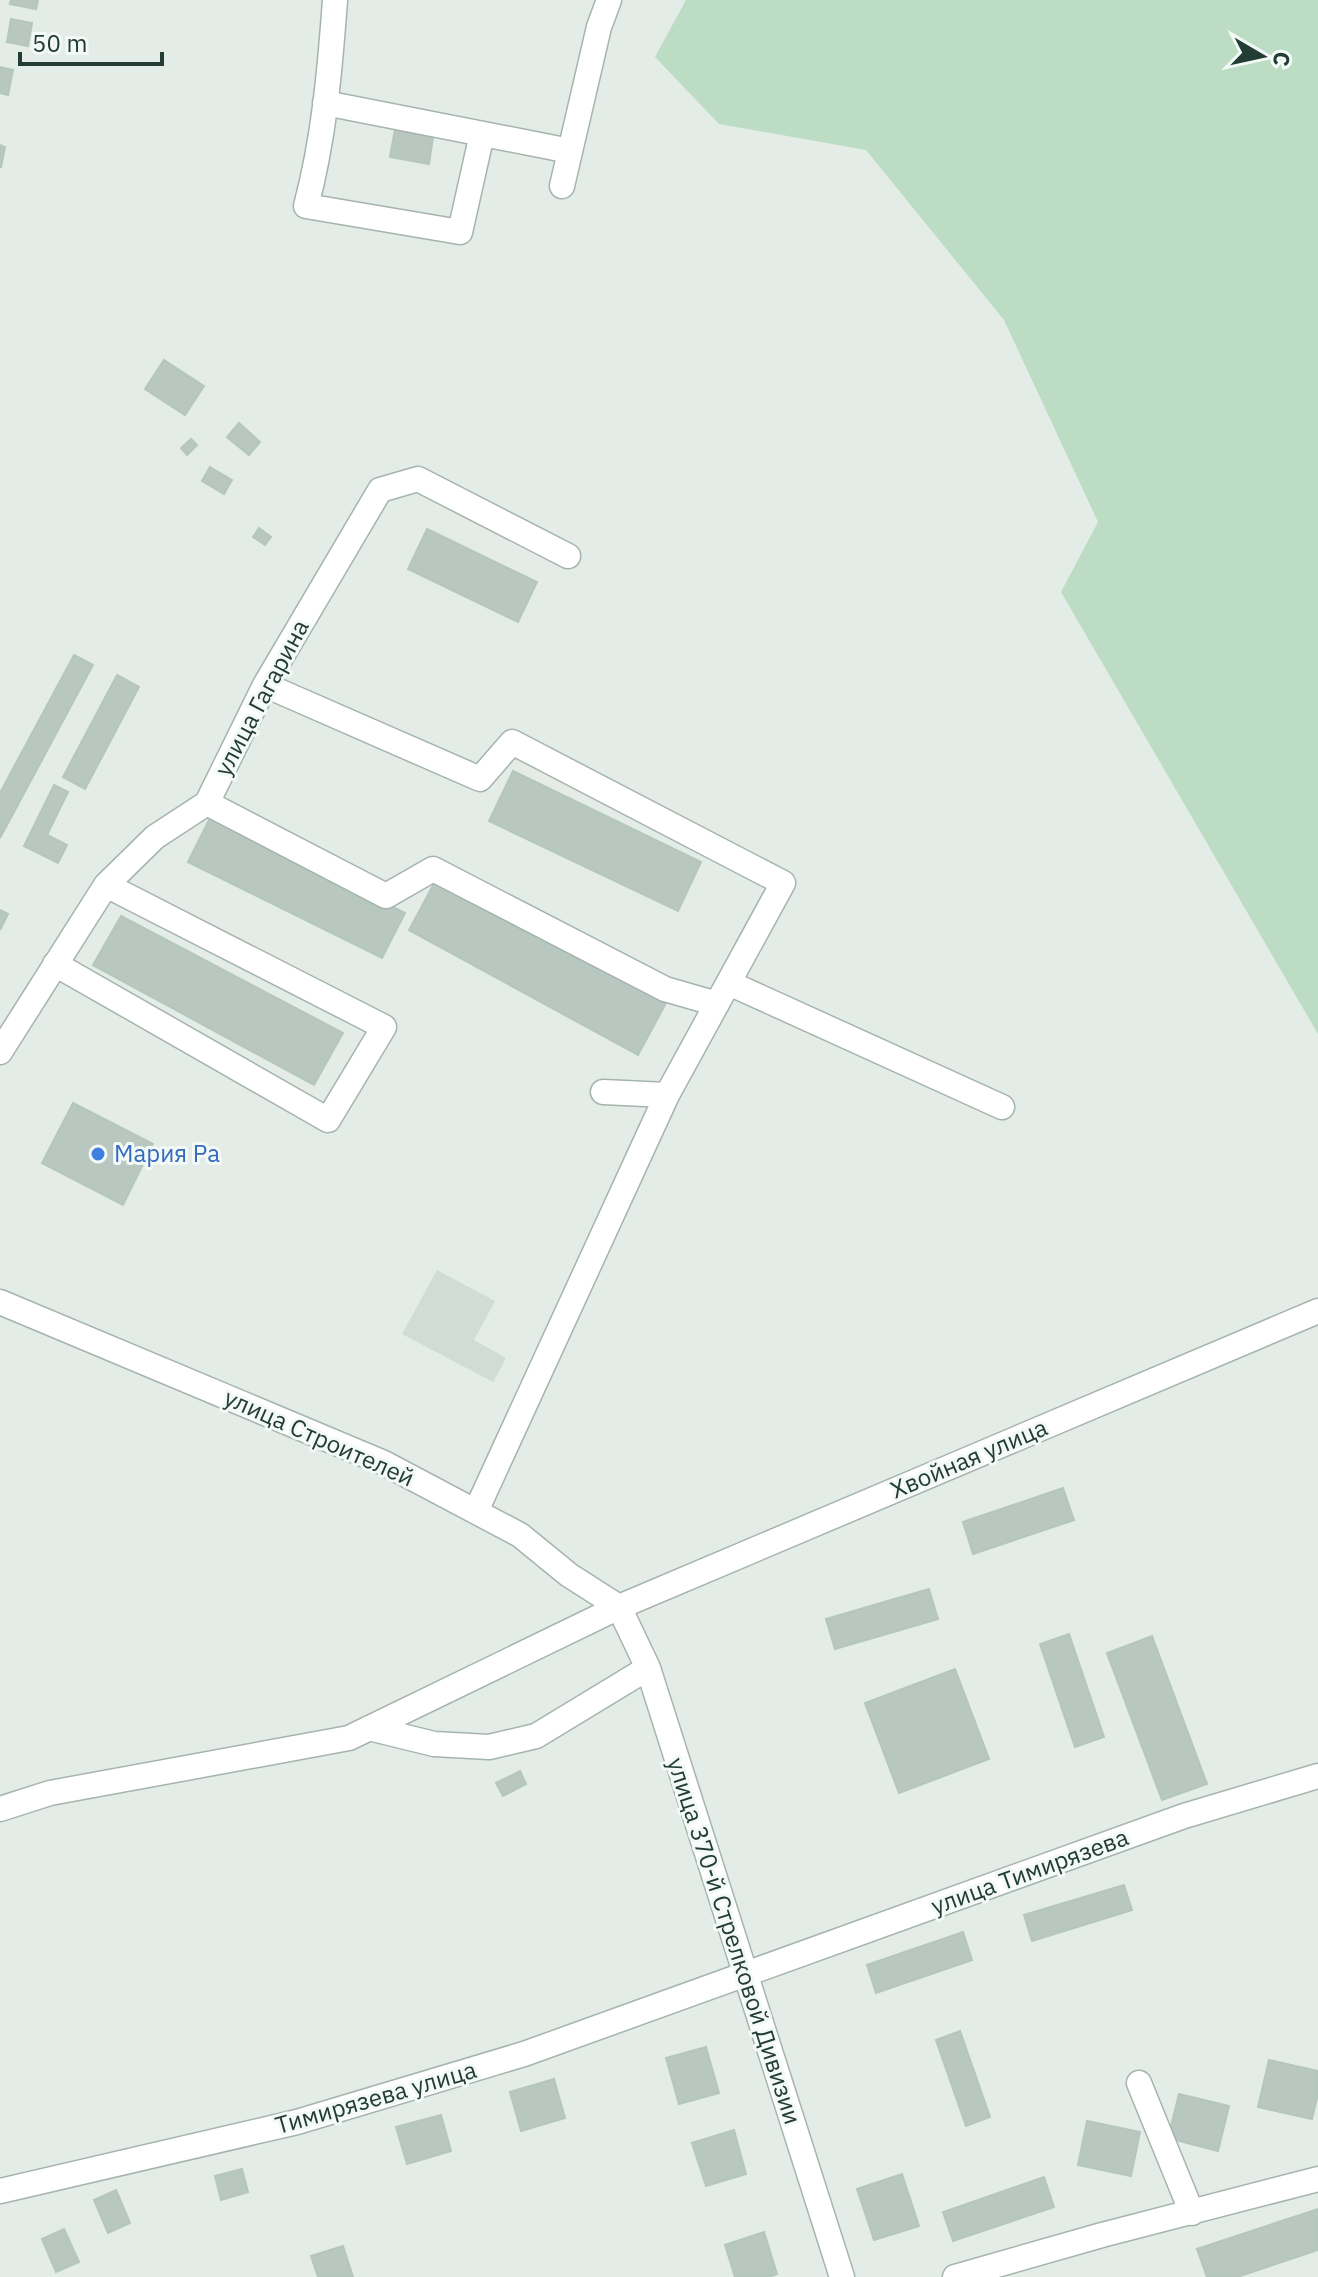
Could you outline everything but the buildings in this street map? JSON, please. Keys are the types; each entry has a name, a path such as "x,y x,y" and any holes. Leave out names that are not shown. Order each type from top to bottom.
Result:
{"street":[{"path":"335,0 325,103 315,172 306,206 460,232 482,134"},
{"path":"562,186 599,27 609,0"},
{"path":"325,103 570,151"},
{"name":"улица Гагарина","path":"0,1052 106,885 155,837 207,803 265,685 380,490 418,479 568,556"},
{"path":"265,685 480,779 512,742 783,883 667,1095 476,1511"},
{"path":"207,803 386,896 433,869 665,989 723,993 1002,1107"},
{"path":"55,964 328,1120 384,1027 106,885"},
{"path":"603,1092 667,1095"},
{"name":"улица Строителей","path":"0,1302 384,1463 520,1535 569,1575 619,1607"},
{"name":"Хвойная улица","path":"0,1809 50,1793 349,1738 619,1607 1318,1311"},
{"name":"улица 370-й Стрелковой Дивизии","path":"619,1607 648,1668 842,2277"},
{"path":"369,1728 434,1744 489,1747 536,1736 648,1668"},
{"name":"улица Тимирязева","path":"744,1976 1184,1816 1318,1776"},
{"name":"Тимирязева улица","path":"0,2191 297,2122 524,2054 744,1976"},
{"path":"1139,2083 1192,2213"},
{"path":"955,2277 1318,2179"}],"shaded area":[{"path":"437,1270 495,1301 474,1340 506,1358 493,1382 402,1334"}],"green space":[{"path":"686,0 1318,0 1318,1034 1061,592 1098,522 1004,320 866,150 719,124 655,57"}],"place":[{"name":"Мария Ра","path":"98,1154"}]}
